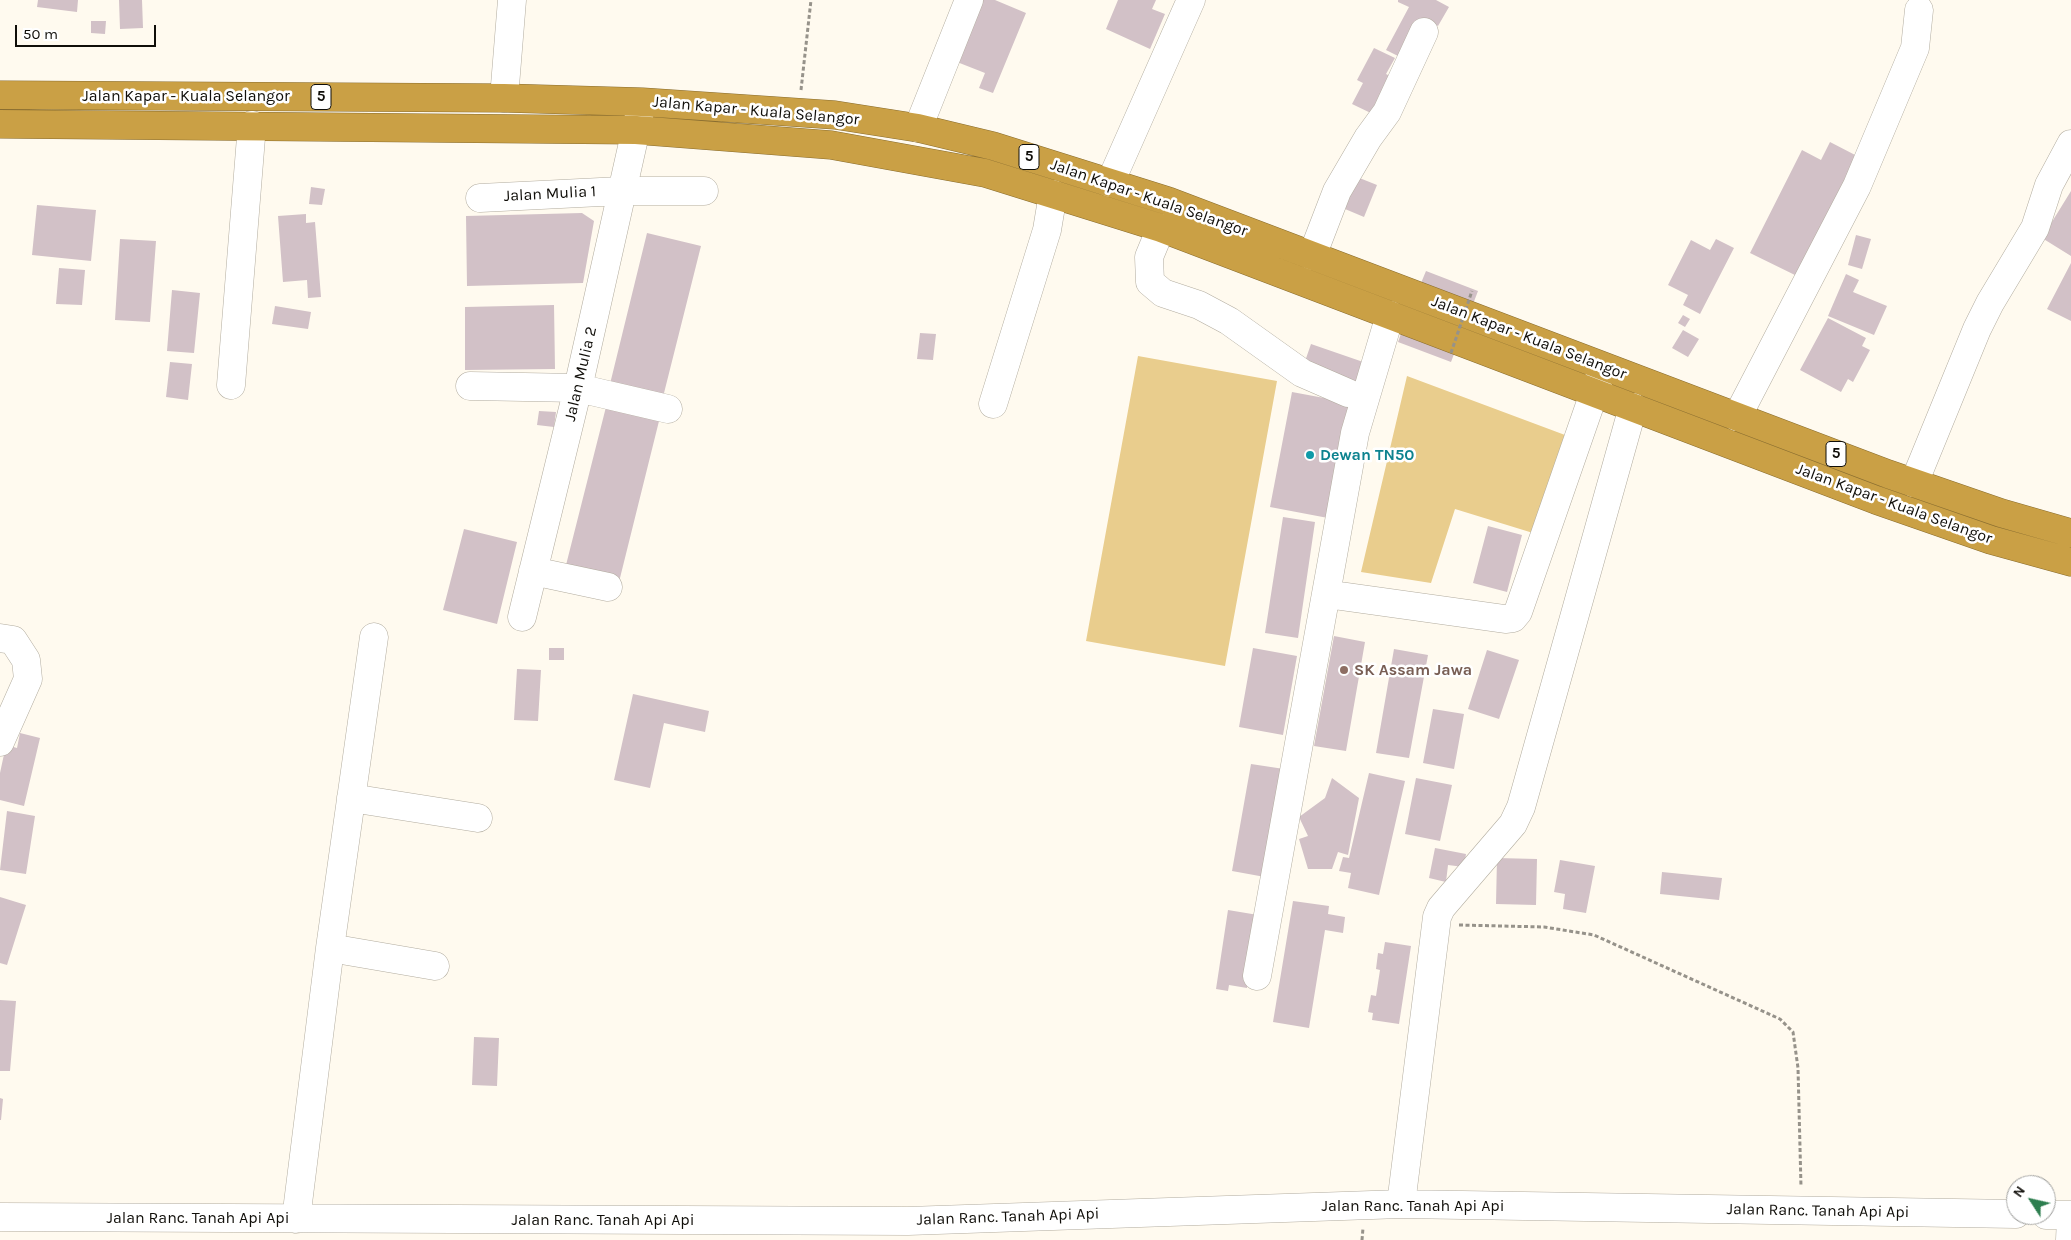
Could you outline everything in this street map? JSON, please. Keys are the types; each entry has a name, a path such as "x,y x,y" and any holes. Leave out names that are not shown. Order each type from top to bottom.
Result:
{"highway":[{"name":"Jalan Kapar - Kuala Selangor","path":"0,95 504,98 642,102 835,115 918,128 994,146 1168,201 1914,483 2001,513 2071,533"},
{"name":"Jalan Kapar - Kuala Selangor","path":"0,124 636,130 831,145 985,173 1161,228 1876,500 1992,540 2071,562"},
{"path":"1390,315 1398,288"}],"street":[{"path":"504,98 512,0"},
{"path":"918,128 969,0"},
{"path":"1110,183 1191,0"},
{"path":"1737,416 1857,186 1915,48 1919,10"},
{"path":"1312,256 1346,174 1387,112 1424,32"},
{"name":"Jalan Mulia 2","path":"522,617 578,388 642,102"},
{"path":"231,385 252,126"},
{"path":"1914,483 1977,329 1990,303 2035,228 2049,185 2071,144"},
{"name":"Jalan Mulia 1","path":"480,198 621,191 704,191"},
{"path":"993,404 1047,230 1053,194"},
{"path":"1161,228 1149,257 1150,282 1163,293 1200,305 1229,321 1302,373 1348,393"},
{"path":"1257,976 1355,433 1390,315"},
{"path":"1326,594 1506,620 1513,618 1518,612 1593,392 1604,366"},
{"path":"470,386 578,388 668,409"},
{"path":"1401,1204 1437,917 1442,908 1512,824 1521,807 1633,407"},
{"path":"533,570 608,587"},
{"path":"296,1219 330,948 374,637"},
{"path":"0,638 13,640 26,660 28,679 0,742"},
{"path":"351,798 478,818"},
{"path":"330,948 435,966"},
{"name":"Jalan Ranc. Tanah Api Api","path":"0,1217 908,1221 1401,1204 2006,1214"},
{"path":"2056,1216 2071,1217 2070,1240"}],"path":[{"path":"799,113 811,0"},
{"path":"1451,353 1472,291"},
{"path":"1435,927 1514,925 1544,927 1594,935 1780,1019 1793,1032 1798,1068 1802,1210"}],"shaded area":[{"path":"1138,356 1277,381 1225,666 1086,641"},
{"path":"1407,376 1565,435 1533,533 1455,509 1431,583 1361,572"}],"building":[{"path":"38,0 78,0 77,12 37,7"},
{"path":"119,0 142,0 143,28 120,29"},
{"path":"983,0 995,0 1026,13 993,93 979,88 985,73 957,62"},
{"path":"1118,0 1156,0 1152,9 1165,14 1150,49 1106,29"},
{"path":"1398,0 1436,0 1449,7 1438,26 1427,20 1406,60 1386,50 1409,7 1398,2"},
{"path":"91,21 106,21 105,34 91,33"},
{"path":"1374,48 1395,58 1386,74 1396,79 1377,116 1352,104 1363,83 1357,80"},
{"path":"1830,142 1859,157 1799,277 1750,253 1802,150 1821,160"},
{"path":"1357,177 1377,185 1364,217 1345,209"},
{"path":"311,187 325,189 322,205 309,204"},
{"path":"2071,191 2071,256 2042,238"},
{"path":"37,205 96,210 91,261 32,255"},
{"path":"582,213 594,221 583,283 467,286 466,216"},
{"path":"306,214 306,223 315,222 321,297 308,298 307,280 283,282 278,216"},
{"path":"647,233 701,246 663,397 610,384"},
{"path":"1856,235 1871,239 1862,269 1848,265"},
{"path":"120,239 156,241 150,322 115,320"},
{"path":"1716,239 1734,248 1700,314 1683,305 1688,295 1668,285 1691,240 1710,250"},
{"path":"2071,263 2071,321 2047,309"},
{"path":"59,268 85,270 82,305 56,304"},
{"path":"1426,271 1478,291 1451,362 1398,342 1402,331 1438,345 1457,297 1421,283"},
{"path":"1846,274 1859,280 1853,292 1887,306 1874,335 1828,316"},
{"path":"172,290 200,293 194,353 167,351"},
{"path":"554,305 555,369 465,370 465,307"},
{"path":"275,306 311,312 308,329 272,324"},
{"path":"1683,315 1690,319 1685,327 1678,323"},
{"path":"1828,318 1866,338 1862,346 1870,350 1853,382 1848,379 1841,392 1800,370"},
{"path":"1683,330 1699,339 1688,357 1672,348"},
{"path":"920,333 936,334 933,360 917,359"},
{"path":"1311,344 1369,364 1360,389 1302,370"},
{"path":"170,362 192,364 188,400 166,397"},
{"name":"Dewan TN50","path":"1292,392 1351,403 1328,518 1270,507"},
{"path":"607,403 660,417 619,582 565,569"},
{"path":"539,411 556,412 554,427 537,425"},
{"path":"1283,517 1315,522 1298,638 1265,633"},
{"path":"1488,526 1522,535 1507,592 1473,583"},
{"path":"464,529 517,542 497,624 443,610"},
{"path":"1334,636 1365,642 1346,751 1314,746"},
{"path":"549,648 564,648 564,660 549,660"},
{"path":"1253,648 1297,656 1283,735 1239,727"},
{"path":"1394,649 1428,655 1409,758 1376,753"},
{"path":"1487,650 1519,660 1499,719 1468,709"},
{"path":"517,669 541,670 538,721 514,720"},
{"path":"633,694 709,711 705,732 664,723 650,788 614,780"},
{"path":"1433,709 1464,714 1454,769 1423,763"},
{"path":"20,733 40,738 24,806 0,800 0,773 6,745 17,748"},
{"path":"1251,764 1284,769 1265,877 1232,871"},
{"path":"1369,773 1405,781 1379,895 1348,888 1351,873 1339,871 1343,857 1349,858"},
{"path":"1332,778 1359,798 1348,855 1338,852 1332,869 1308,869 1299,839 1308,836 1299,817 1325,798"},
{"path":"1416,778 1452,785 1440,841 1405,834"},
{"path":"7,811 35,816 26,874 0,870"},
{"path":"1435,848 1466,854 1464,867 1448,865 1446,882 1429,878"},
{"path":"1497,858 1537,859 1536,905 1496,904"},
{"path":"1560,860 1595,866 1586,913 1563,909 1565,894 1554,892"},
{"path":"1662,872 1722,878 1719,900 1660,894"},
{"path":"0,897 26,905 7,965 0,963"},
{"path":"1293,901 1329,906 1328,914 1345,917 1343,933 1325,930 1309,1028 1273,1022"},
{"path":"1228,910 1258,915 1247,988 1229,985 1228,991 1216,989"},
{"path":"1385,942 1411,946 1399,1024 1372,1020 1373,1013 1368,1012 1371,995 1376,996 1380,970 1376,969 1378,953 1383,954"},
{"path":"0,1000 16,1001 10,1071 0,1071"},
{"path":"474,1037 499,1038 497,1086 472,1085"},
{"path":"0,1098 3,1099 1,1120 0,1120"}],"place":[{"name":"Dewan TN50","path":"1310,455"},
{"name":"SK Assam Jawa","path":"1344,670"}]}
